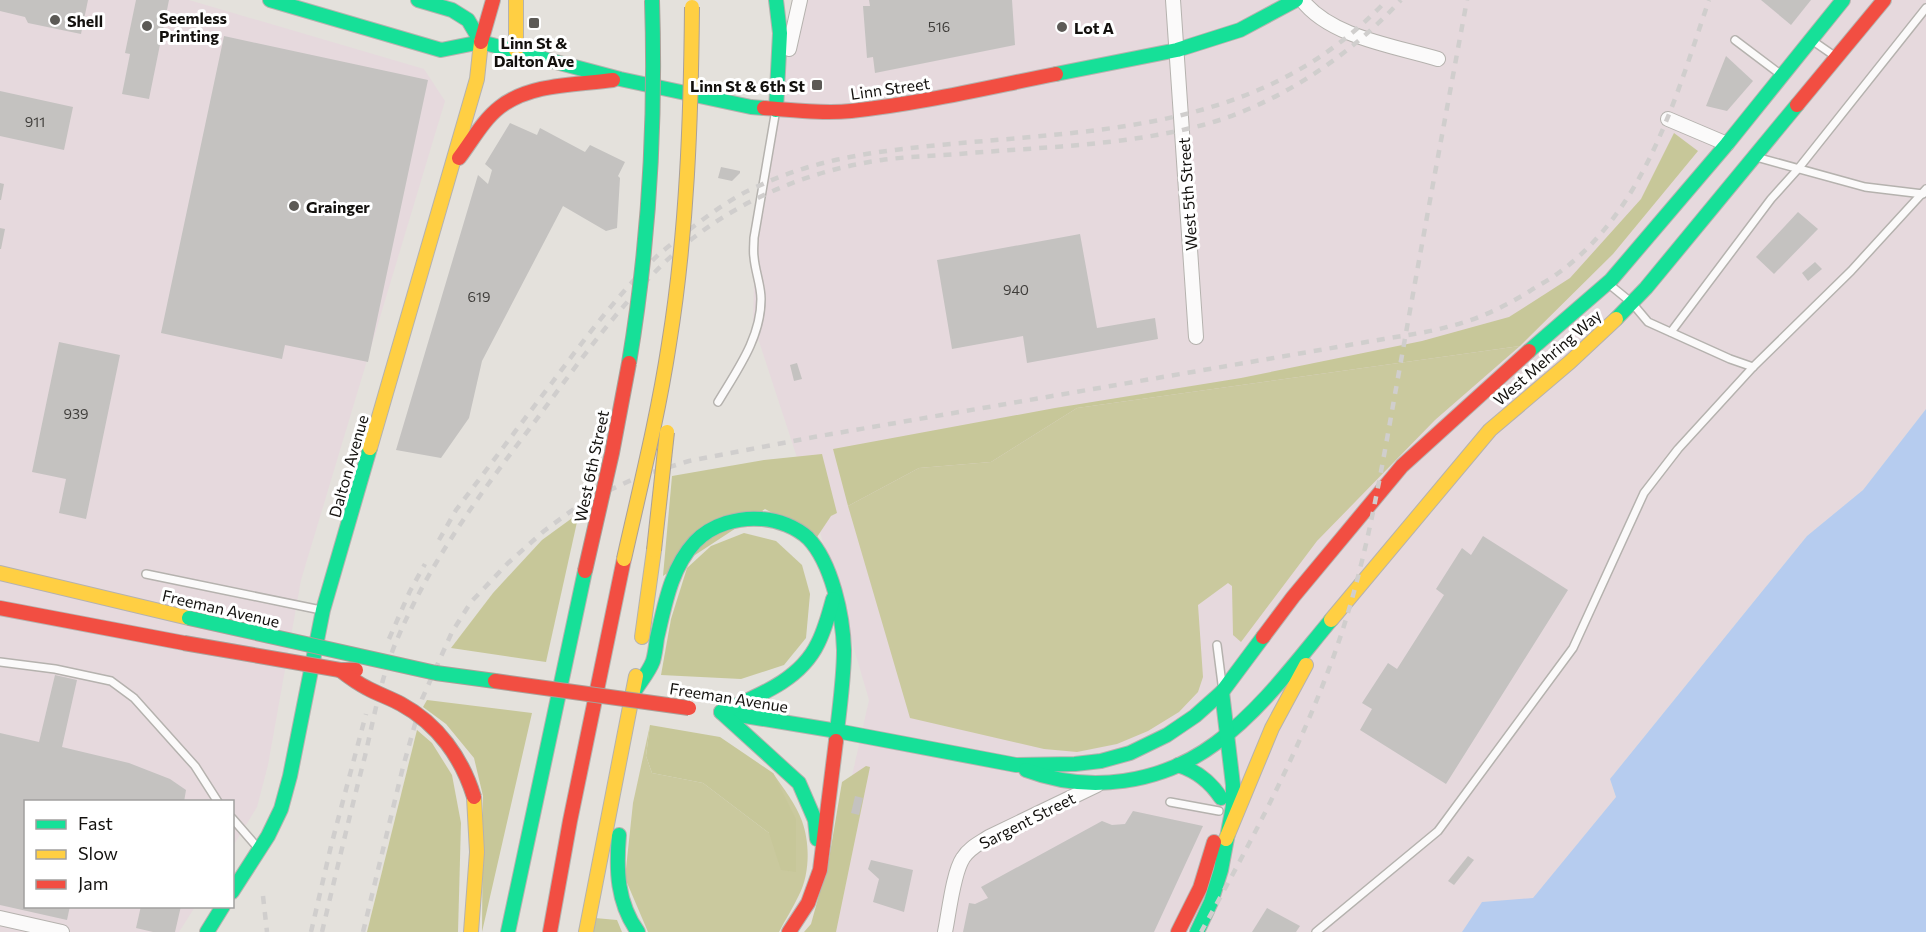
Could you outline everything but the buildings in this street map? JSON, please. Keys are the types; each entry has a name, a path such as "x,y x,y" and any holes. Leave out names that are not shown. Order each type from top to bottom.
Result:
{"main road":[{"name":"Linn Street","path":"270,0 295,4 441,50 481,42 620,79 751,107 832,111 888,106 1177,50 1233,33 1296,0"},
{"path":"418,0 452,10 468,20 481,42"},
{"name":"Dalton Avenue","path":"234,889 260,850 281,809 290,776 323,610 453,165 477,79 481,42 494,0"},
{"path":"516,0 516,50"},
{"name":"West 6th Street","path":"508,932 612,452 634,334 646,222 653,122 655,53 652,0"},
{"path":"776,0 780,33 776,110"},
{"name":"West Mehring Way","path":"1222,692 1293,597 1402,466 1500,375 1608,283 1727,144 1843,0"},
{"name":"West Mehring Way","path":"1227,735 1284,676 1490,430 1512,408 1584,349 1646,288 1884,0"},
{"path":"550,932 570,821 669,345 682,237 690,141 692,4"},
{"path":"453,165 487,121 508,102 543,90 620,79"},
{"path":"586,932 640,657 672,385 669,345"},
{"path":"634,692 651,665 675,572 686,554 700,538 720,525 740,519 763,518 781,522 797,530 811,541 824,564 834,592 843,634 844,669 820,870 813,893 803,913 789,932"},
{"name":"Freeman Avenue","path":"0,573 436,673 705,710 837,731 1016,765 1092,762 1130,753 1167,735 1195,716 1222,692"},
{"path":"705,710 785,682 805,666 828,624 834,592"},
{"name":"Freeman Avenue","path":"0,608 340,670 436,673"},
{"path":"1227,839 1278,712 1337,612"},
{"path":"340,670 362,686 406,707 436,730 460,759 469,777 474,797 477,852 471,932"},
{"path":"1197,932 1211,902 1221,870 1233,806 1233,785 1222,692"},
{"path":"705,710 799,783 815,820 820,870"},
{"name":"Freeman Avenue","path":"1016,765 1039,776 1099,784 1121,782 1179,765 1202,754 1227,735"},
{"path":"1178,932 1200,888 1211,856 1229,757"},
{"path":"1179,765 1204,776 1214,786 1220,804"},
{"path":"614,797 621,813 617,857 619,885 624,908 638,932"},
{"path":"207,932 222,908"}],"street":[{"path":"776,110 800,0"},
{"name":"West 5th Street","path":"1173,0 1196,337"},
{"path":"1302,0 1321,20 1339,30 1438,59"},
{"path":"1668,119 1727,144"},
{"name":"Sargent Street","path":"945,932 957,872 963,857 973,847 1099,784"},
{"path":"7,924 60,932"}],"lane":[{"path":"1671,332 1772,198 1798,169 1926,8"},
{"path":"1811,39 1836,58"},
{"path":"1735,40 1782,76"},
{"path":"718,402 748,352 758,320 761,296 753,256 754,238 776,110"},
{"path":"1754,157 1865,187 1925,192"},
{"path":"1316,932 1438,831 1574,648 1644,493 1678,449 1753,367 1851,271 1925,192"},
{"path":"1608,283 1632,303 1648,322 1753,367"},
{"path":"146,574 323,610"},
{"path":"1217,645 1222,692"},
{"path":"0,662 56,669 111,681 134,698 195,766 217,800"},
{"path":"1170,802 1220,804"},
{"path":"234,820 260,850"}],"shaded area":[{"path":"0,0 189,0 424,69 445,101 301,580 268,765 257,807 234,844 234,800 24,800 24,908 194,908 179,932 0,932"},
{"path":"800,0 1926,0 1926,409 1863,490 1807,536 1610,779 1616,797 1533,899 1483,902 1462,932 817,932 869,700 808,491 753,323 755,242 766,192 776,110"}],"green space":[{"path":"1674,133 1698,151 1613,254 1520,346 1077,408 991,462 919,468 848,506 833,449 1055,408 1241,378 1422,341 1509,317 1570,278 1641,199"},
{"path":"1520,346 1435,420 1317,541 1241,642 1233,635 1232,586 1228,583 1198,605 1203,677 1198,692 1179,712 1148,731 1117,744 1077,752 1044,749 910,718 848,506 919,468 991,462 1077,408"},
{"path":"822,454 837,513 831,516 817,537 765,509 663,576 672,476 764,460"},
{"path":"579,513 546,662 451,648 493,593 542,540"},
{"path":"744,533 776,541 802,565 810,594 806,638 784,665 741,679 661,675 671,619 687,568 711,546"},
{"path":"427,700 532,713 482,932 483,796 474,758 446,724 423,707"},
{"path":"650,725 646,756 652,773 703,783 769,833 773,773 793,802 805,830 807,868 803,887 779,932 648,932 625,878 633,803"},
{"path":"650,725 720,737 773,773 796,819 796,872 781,870 769,833 703,783 652,773 646,756"},
{"path":"417,730 432,743 452,775 461,823 458,932 367,932"},
{"path":"866,766 870,767 836,932 804,932 811,924 829,859 842,782"},
{"path":"595,918 617,920 622,932 593,932"}],"water":[{"path":"1926,409 1926,932 1462,932 1482,902 1533,898 1616,797 1610,779 1807,536 1863,490"}],"railway":[{"path":"439,540 456,510 626,289 654,259 687,231 743,193 807,167 873,153 1122,127 1179,116 1235,99 1288,76 1339,43 1387,0"},
{"path":"322,932 378,698 396,642 409,613 439,557 492,479 604,330 636,292 677,252 702,231 729,213 758,198 819,174 850,166 903,158 1116,141 1174,132 1231,116 1258,105 1311,76 1359,40 1401,0"},
{"path":"1201,932 1259,824 1295,750 1327,674 1351,603 1381,471 1467,0"},
{"path":"363,932 422,699 452,632 471,602 508,563 544,531 582,503 640,476 689,461 814,437 1427,332 1492,312 1557,274 1587,248 1613,218 1635,185 1654,150 1684,75 1709,0"},
{"path":"389,639 410,591 425,564"},
{"path":"311,932 366,714"},
{"path":"263,896 267,932"}],"traffic: fast":[{"path":"270,0 441,50 481,42 620,79 764,108"},
{"path":"418,0 452,10 468,20 481,42"},
{"path":"629,363 642,273 652,137 652,0"},
{"path":"776,0 780,33 776,110"},
{"path":"1056,74 1177,50 1240,30 1296,0"},
{"path":"1529,351 1611,280 1727,144 1843,0"},
{"path":"1616,319 1646,288 1797,105"},
{"path":"234,889 268,836 281,809 290,776 323,610 370,448"},
{"path":"634,692 653,661 670,587 680,563 695,542 709,531 726,523 753,519 774,521 792,527 808,538 824,561 835,591 844,650 836,741"},
{"path":"508,932 585,571"},
{"path":"817,839 815,820 799,783 721,712 776,686 800,668 818,643 833,599"},
{"path":"189,618 436,673 495,681"},
{"path":"1026,770 1075,782 1099,783 1148,776 1195,757 1248,716 1331,620"},
{"path":"721,712 837,731 1016,765 1101,761 1130,753 1167,735 1195,716 1222,692 1263,637"},
{"path":"1197,932 1211,902 1221,870 1233,806 1233,785 1222,692"},
{"path":"1178,765 1202,777 1221,798"},
{"path":"619,835 618,873 622,898 638,932"},
{"path":"207,932 222,908"}],"traffic: slow":[{"path":"516,0 516,50"},
{"path":"624,559 660,398 675,302 687,176 692,7"},
{"path":"370,448 477,79 481,42"},
{"path":"1331,620 1490,430 1570,362 1616,319"},
{"path":"654,550 667,432"},
{"path":"642,637 654,550"},
{"path":"0,573 189,618"},
{"path":"1226,839 1272,728 1306,665"},
{"path":"586,932 636,676"},
{"path":"471,932 477,852 474,797"}],"traffic: jam":[{"path":"481,42 493,0"},
{"path":"1797,105 1884,0"},
{"path":"764,108 818,112 877,108 1056,74"},
{"path":"459,158 488,118 512,99 555,86 613,80"},
{"path":"1263,637 1293,597 1402,466 1529,351"},
{"path":"585,571 612,453 629,363"},
{"path":"550,932 570,821 624,559"},
{"path":"0,608 184,643"},
{"path":"184,643 340,670 356,670"},
{"path":"340,670 363,686 401,704 426,721 447,743 463,769 474,797"},
{"path":"495,681 689,708"},
{"path":"789,932 808,903 820,870 836,741"},
{"path":"1178,932 1200,888 1214,842"}],"place":[{"name":"Shell","path":"55,20"},
{"name":"Linn St & Dalton Ave","path":"534,23"},
{"name":"Seemless Printing","path":"147,26"},
{"name":"Lot A","path":"1062,27"},
{"name":"Linn St & 6th St","path":"817,85"},
{"name":"Grainger","path":"294,206"}]}
